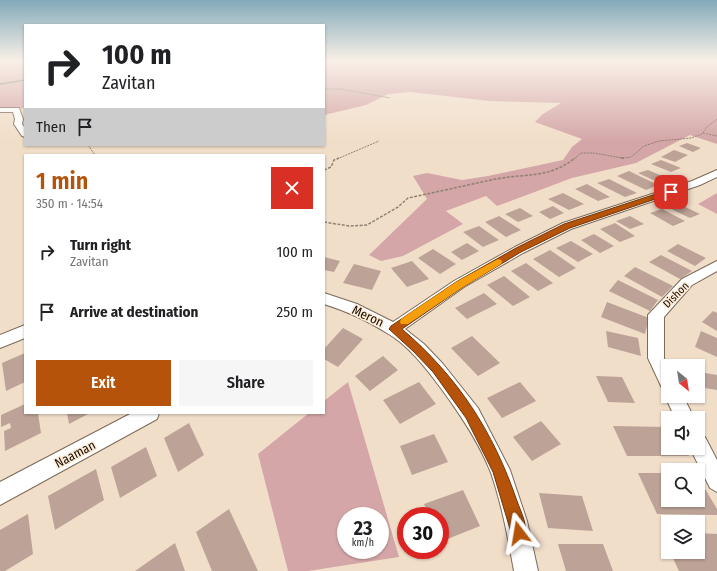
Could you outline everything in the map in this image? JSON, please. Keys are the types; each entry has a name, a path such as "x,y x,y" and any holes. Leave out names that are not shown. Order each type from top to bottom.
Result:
{"street":[{"path":"0,110 16,110 19,119 18,124 24,133"},
{"path":"394,329 459,284 518,250 567,226 696,183 717,173"},
{"name":"Dishon","path":"661,368 656,358 656,315 687,282 717,265"},
{"name":"Meron","path":"325,298 352,308 394,329 418,349 437,369 471,414 500,470 516,520 526,571"},
{"path":"0,342 24,331"},
{"name":"Naaman","path":"0,494 148,414"},
{"path":"704,455 717,481"}],"path":[{"path":"325,89 341,89 390,98"},
{"path":"703,133 706,127 717,119"},
{"path":"325,222 353,226 372,223 386,214 399,209 408,198 498,180 542,174 563,167 581,153 594,153 622,158 631,157 644,146 659,141 691,138 703,133 717,136"},
{"path":"325,170 331,167 334,160 380,141"}],"shaded area":[{"path":"0,88 24,88 24,108 0,110"},
{"path":"325,88 717,88 717,144 690,135 636,163 572,178 497,206 486,196 446,211 463,224 403,256 381,261 369,255 427,199 413,176 427,173 462,180 563,160 572,147 582,139 535,122 543,114 561,103 490,101 410,92 388,94 366,105 325,115"},
{"path":"717,193 717,214 698,204"},
{"path":"348,382 384,507 337,507 337,559 386,559 308,571 288,571 258,454 308,414 325,414 325,400"},
{"path":"389,523 397,550 397,557 389,559"}],"building":[{"path":"687,143 701,148 693,152 679,146"},
{"path":"674,150 688,155 675,162 661,157"},
{"path":"661,160 681,168 671,172 651,164"},
{"path":"648,170 662,176 653,180 638,173"},
{"path":"629,171 658,185 646,190 617,176"},
{"path":"609,179 637,193 625,197 597,183"},
{"path":"587,184 610,197 598,201 575,189"},
{"path":"563,193 584,204 569,210 548,199"},
{"path":"677,203 700,214 690,218 667,207"},
{"path":"553,206 564,213 550,219 539,212"},
{"path":"520,208 533,216 518,222 505,214"},
{"path":"662,209 685,221 673,226 650,213"},
{"path":"499,216 521,230 506,237 485,222"},
{"path":"630,216 644,224 630,229 616,221"},
{"path":"615,223 635,236 620,242 600,229"},
{"path":"479,226 499,240 483,247 463,232"},
{"path":"594,234 614,246 600,253 581,240"},
{"path":"571,241 593,254 578,262 556,248"},
{"path":"467,243 479,251 462,260 451,252"},
{"path":"678,244 706,258 695,266 667,251"},
{"path":"433,249 456,264 440,274 418,258"},
{"path":"550,250 576,268 559,277 533,259"},
{"path":"661,255 692,271 680,279 649,262"},
{"path":"325,257 340,261 334,272 325,270"},
{"path":"412,261 429,279 407,287 391,268"},
{"path":"526,263 553,283 538,291 511,271"},
{"path":"354,264 381,271 372,290 343,283"},
{"path":"635,267 673,286 662,297 624,276"},
{"path":"504,276 530,297 513,306 487,285"},
{"path":"618,280 658,300 650,311 609,291"},
{"path":"484,293 497,304 467,319 455,308"},
{"path":"607,302 649,318 645,334 601,317"},
{"path":"713,311 717,313 717,331 702,322"},
{"path":"343,328 363,339 338,367 325,360 325,348"},
{"path":"606,331 638,338 641,356 608,347"},
{"path":"701,331 717,338 717,357 695,347"},
{"path":"472,336 500,363 478,376 451,348"},
{"path":"24,353 24,382 6,391 2,363"},
{"path":"383,356 398,370 370,391 355,376"},
{"path":"705,373 717,375 717,390 705,388"},
{"path":"596,376 622,377 635,403 608,402"},
{"path":"419,382 436,404 400,424 383,400"},
{"path":"520,382 536,401 502,418 487,398"},
{"path":"24,404 24,414 38,414 41,433 5,451 4,431 11,428 10,423 1,427 1,415"},
{"path":"67,414 88,414 69,424"},
{"path":"541,421 561,444 532,461 513,437"},
{"path":"189,423 204,455 178,472 164,438"},
{"path":"613,426 661,427 661,455 689,456 627,456"},
{"path":"434,434 448,462 412,475 400,446"},
{"path":"146,447 157,476 120,498 111,467"},
{"path":"96,469 104,500 55,530 48,496"},
{"path":"638,473 661,473 661,507 705,507 705,489 717,509 717,515 657,514"},
{"path":"463,490 480,526 449,538 449,507 425,507 424,504"},
{"path":"539,493 582,496 593,531 548,528"},
{"path":"229,509 258,571 212,571 196,532"},
{"path":"28,514 33,554 5,571 0,571 0,530"},
{"path":"705,533 717,534 717,571 679,571 673,559 705,559"},
{"path":"175,543 185,571 135,571"},
{"path":"558,544 603,544 613,571 566,571"}],"slow traffic":[{"path":"405,322 459,284 498,262"}],"route":[{"path":"519,533 500,470 471,414 437,369 418,349 394,329 459,284 518,250 567,226 671,192"}]}
